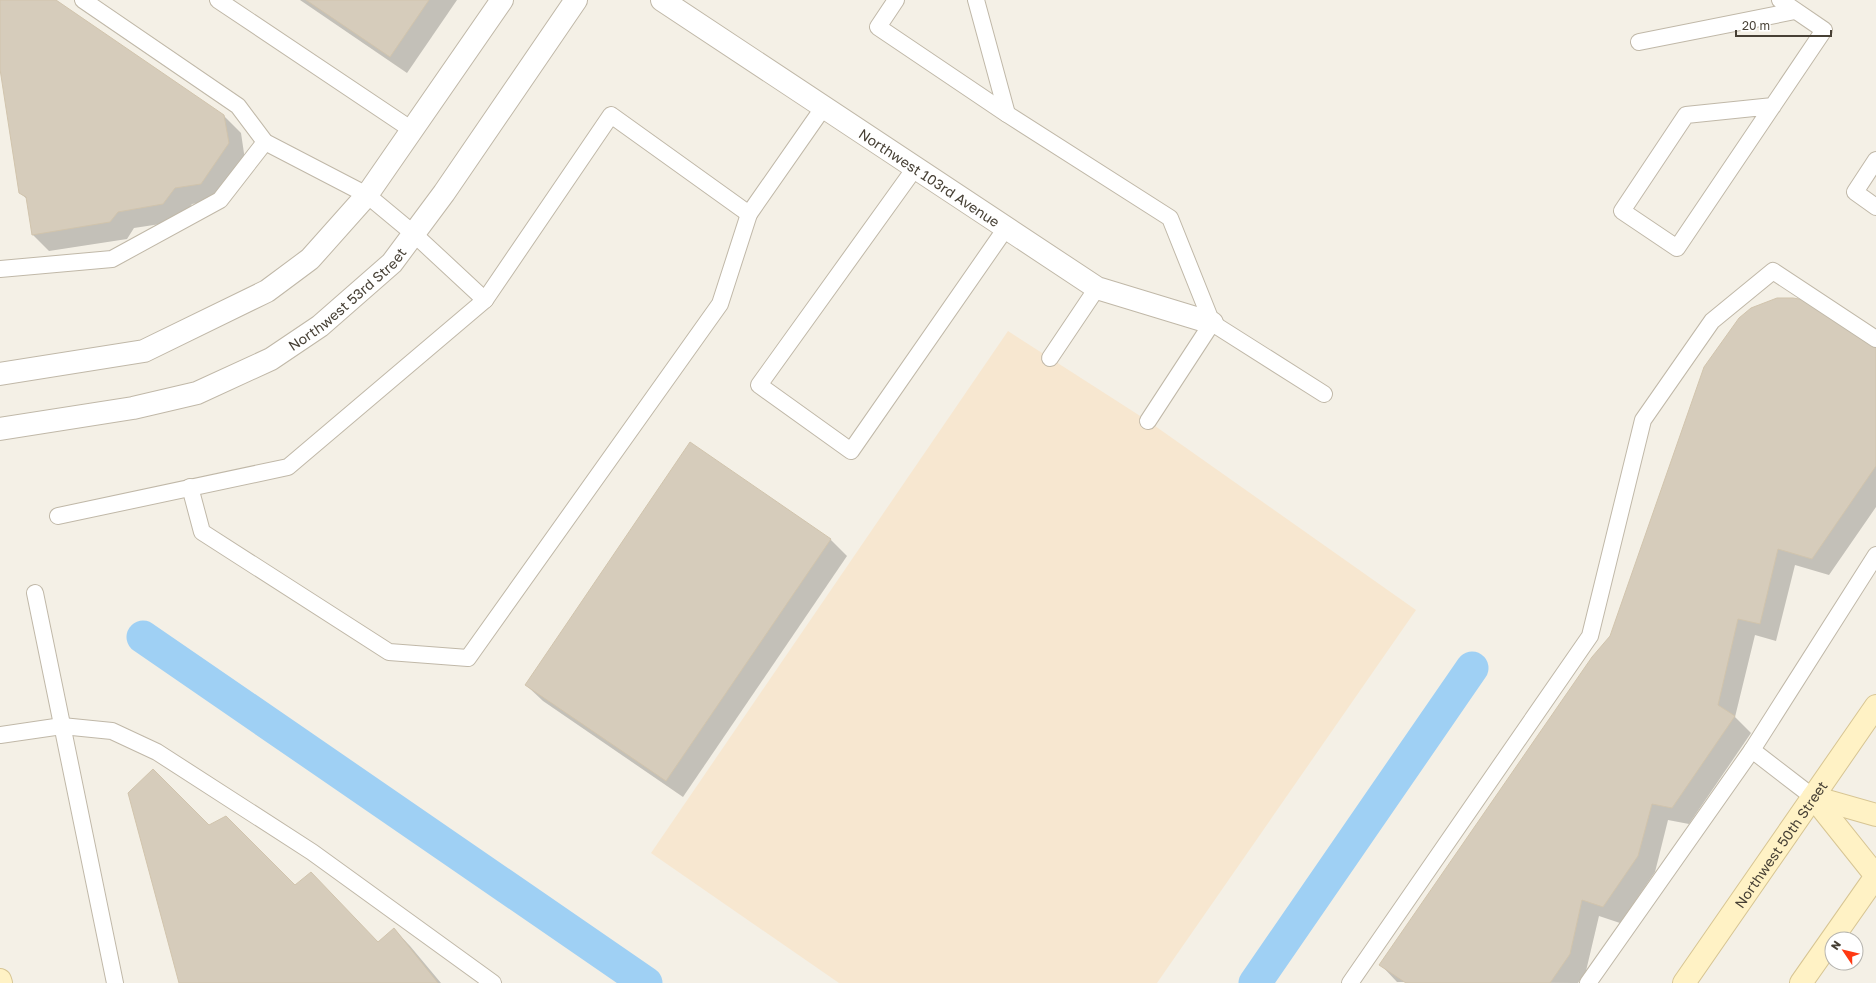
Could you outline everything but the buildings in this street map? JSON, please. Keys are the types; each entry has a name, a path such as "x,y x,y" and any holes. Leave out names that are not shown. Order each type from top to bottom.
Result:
{"street":[{"path":"0,374 144,351 267,291 310,259 367,195 502,0"},
{"name":"Northwest 53rd Street","path":"0,429 133,408 197,392 271,359 326,321 392,263 414,234 576,0"},
{"name":"Northwest 103rd Avenue","path":"662,0 1097,288 1212,323"},
{"name":"Northwest 50th Street","path":"1684,983 1876,706"},
{"path":"1813,797 1876,815"},
{"path":"1800,983 1876,876 1813,797"}],"lane":[{"path":"83,0 238,106 265,142 367,195 414,234 486,300"},
{"path":"218,0 412,130"},
{"path":"896,0 878,27 1007,114 1170,218 1212,323 1324,394"},
{"path":"976,0 1007,114"},
{"path":"1773,106 1686,115 1622,211 1677,248 1773,106 1824,30 1780,0"},
{"path":"1639,42 1795,10"},
{"path":"190,487 202,532 389,652 468,658 720,304 749,214 823,108"},
{"path":"58,516 288,467 486,300 611,115 749,214"},
{"path":"0,269 112,259 220,200 265,142"},
{"path":"1876,160 1855,192 1876,207"},
{"path":"915,168 759,385 851,451 1006,228"},
{"path":"1350,983 1590,636 1643,420 1712,321 1773,271 1876,339"},
{"path":"1050,358 1097,288"},
{"path":"1148,420 1212,323"},
{"path":"1588,983 1752,750 1876,555"},
{"path":"35,593 115,983"},
{"path":"0,735 62,726 112,731 157,752 312,852 492,983"},
{"path":"1752,750 1813,797"}],"shaded area":[{"path":"1008,331 1148,421 1416,610 1157,983 839,983 651,853"}],"waterway":[{"path":"143,637 646,983"},
{"path":"1255,983 1472,668"}]}
